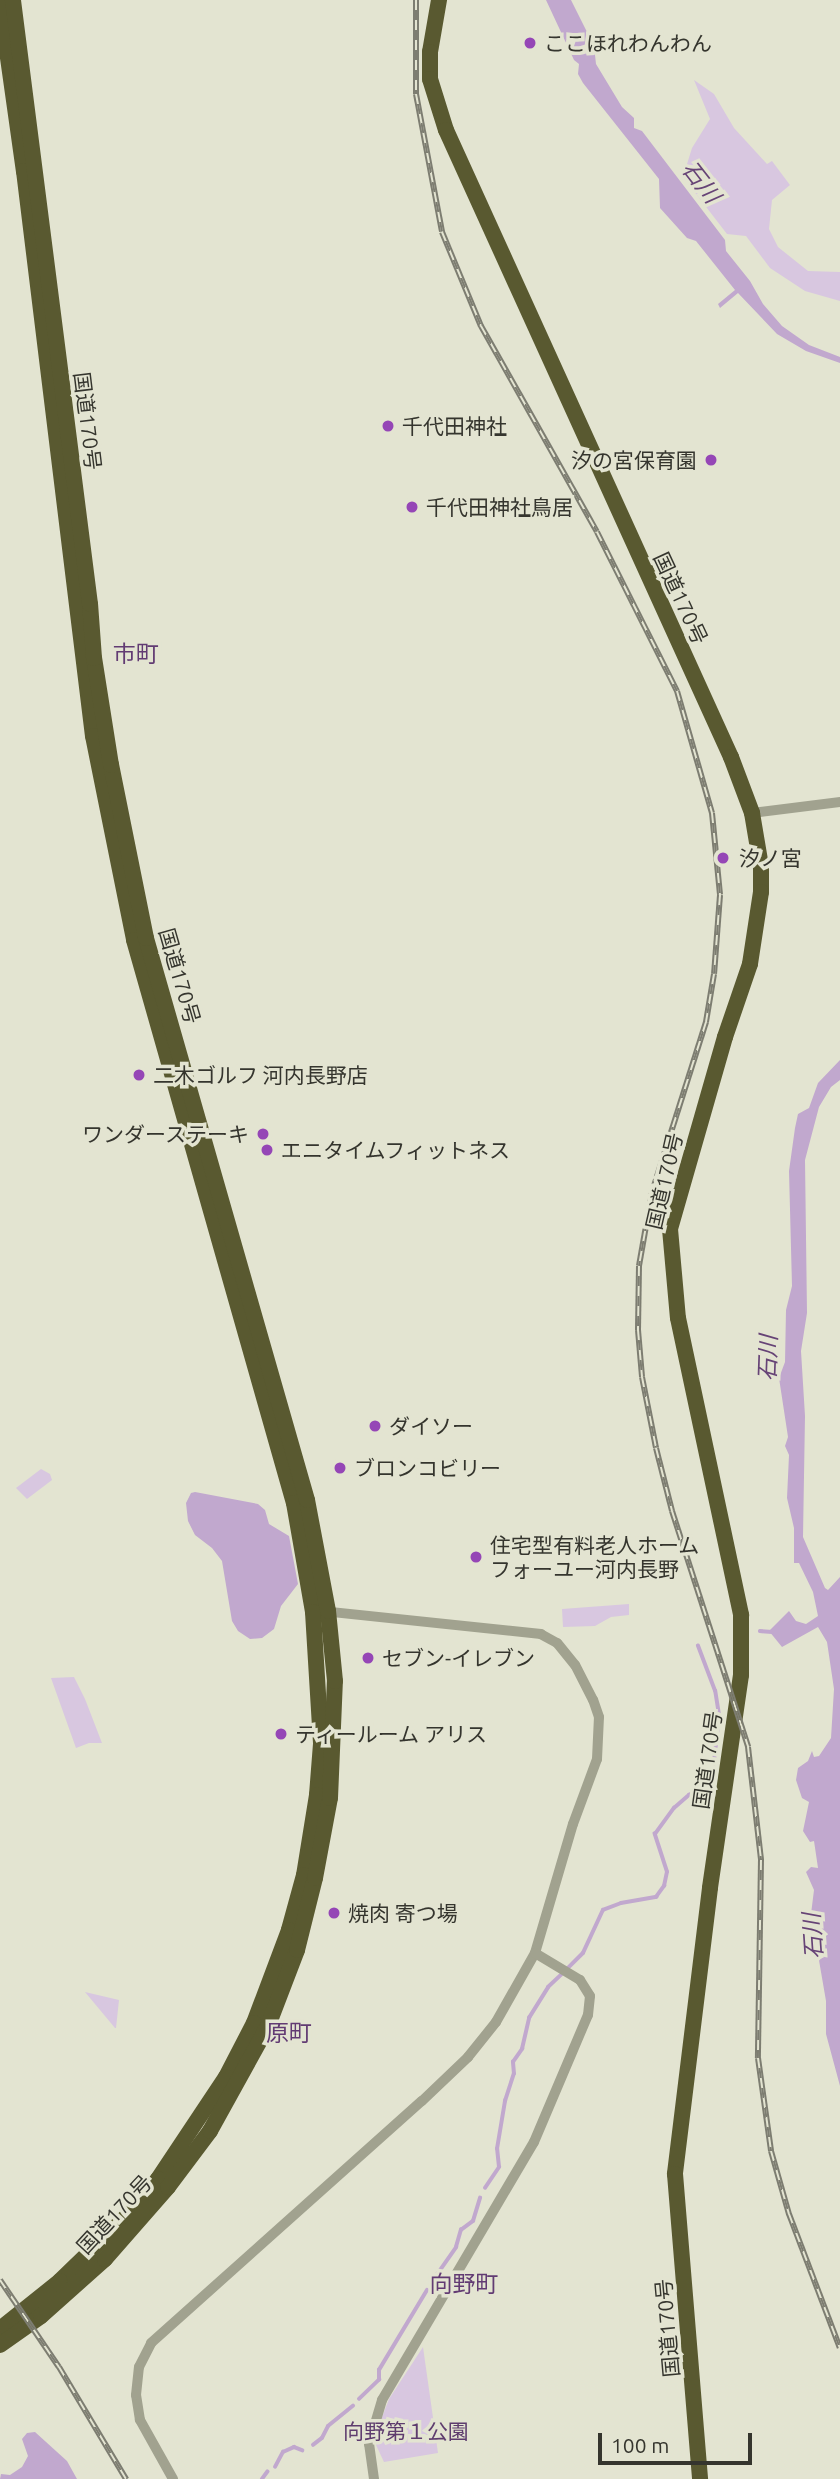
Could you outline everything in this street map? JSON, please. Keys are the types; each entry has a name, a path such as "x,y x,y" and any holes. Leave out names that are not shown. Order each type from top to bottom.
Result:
{"highway":[{"name":"国道170号","path":"0,2345 41,2316 105,2259 168,2188 254,2024 276,1972 304,1875 317,1795 321,1744 321,1611 309,1510 146,938 111,765 94,658 90,604 13,0"},
{"name":"国道170号","path":"439,0 430,52 430,79 446,130 722,735 752,813 761,866 755,935 670,1229 678,1318 741,1615 741,1675 706,1916 675,2174 700,2479"},
{"name":"国道170号","path":"0,1 24,171 92,723 109,821 134,940 294,1503 321,1611"},
{"name":"国道170号","path":"0,2328 17,2318 93,2251 128,2216 191,2144"},
{"path":"0,2352 41,2316"}],"street":[{"path":"752,813 840,802"},
{"path":"173,2479 141,2420 136,2395 139,2368 151,2343 422,2101 468,2057 496,2022 535,1953 573,1824 597,1759 599,1717 575,1665 557,1643 541,1634 321,1611"},
{"path":"374,2479 369,2444 382,2400 499,2205 549,2111 588,2015 590,1996 580,1980 535,1953"}],"green space":[{"path":"694,80 714,94 734,128 767,164 772,161 790,185 772,200 769,229 778,247 808,271 840,272 840,301 805,291 770,268 746,236 727,234 683,177 692,148 710,119"},
{"path":"41,1469 50,1474 52,1480 27,1499 16,1488"},
{"path":"629,1604 629,1615 611,1617 595,1626 563,1627 562,1609"},
{"path":"74,1677 102,1743 89,1743 76,1748 51,1678"},
{"path":"85,1992 119,2000 116,2028 115,2028"},
{"name":"向野第１公園","path":"423,2347 438,2453 384,2462 376,2445 381,2420 389,2399"}],"shaded area":[{"path":"546,0 571,0 594,46 596,64 622,107 634,118 634,128 642,131 725,240 726,251 750,281 763,304 782,326 809,345 840,357 840,363 806,351 777,334 738,293 720,308 718,304 735,290 696,241 687,238 660,208 659,179 583,83 578,74 579,64 574,60"},
{"path":"840,1060 840,1080 831,1087 819,1107 805,1160 807,1313 801,1351 805,1416 803,1537 825,1588 828,1590 840,1577 840,2086 826,2034 826,2001 811,1914 814,1890 806,1872 811,1867 818,1868 814,1841 810,1842 803,1831 809,1802 802,1798 796,1780 798,1768 808,1761 812,1751 814,1757 819,1756 831,1738 834,1689 827,1642 818,1627 782,1647 769,1631 789,1611 796,1621 806,1624 818,1616 813,1592 799,1563 794,1563 794,1528 787,1498 789,1455 785,1446 788,1437 779,1378 785,1362 786,1310 792,1286 789,1171 795,1128 798,1114 809,1108 818,1083"},
{"path":"191,1493 258,1504 265,1510 269,1524 289,1536 298,1584 281,1606 274,1629 262,1638 250,1639 238,1631 232,1621 222,1561 212,1548 195,1535 188,1521 186,1503"},
{"path":"35,2432 67,2461 77,2479 0,2479 1,2474 10,2475 22,2467 28,2456 22,2439 27,2433"}],"waterway":[{"path":"760,1631 772,1632"},
{"path":"568,1968 583,1953 603,1910 621,1903 656,1897 664,1886 667,1872 655,1834 674,1808 689,1795 706,1789 712,1781 719,1715 715,1691 698,1646"},
{"path":"485,2188 499,2167 497,2149 505,2101 514,2074 513,2062 522,2049 529,2018 548,1987 562,1974"},
{"path":"436,2276 456,2247 461,2230 473,2221 480,2198"},
{"path":"359,2399 379,2380 379,2370 427,2290"},
{"path":"313,2445 322,2438 328,2426 353,2406"},
{"path":"275,2467 283,2452 294,2447 302,2450"},
{"path":"262,2479 267,2472"}],"railway":[{"path":"416,0 416,94 442,232 481,326 597,532 677,691 712,813 720,895 714,974 706,1022 652,1192 639,1266 638,1330 642,1377 672,1511 748,1747 761,1860 758,2058 771,2151 789,2214 840,2348"},
{"path":"0,2280 59,2367 126,2479"}],"place":[{"name":"ここほれわんわん","path":"530,43"},
{"name":"千代田神社","path":"388,426"},
{"name":"汐の宮保育園","path":"711,460"},
{"name":"千代田神社鳥居","path":"412,507"},
{"name":"汐ノ宮","path":"723,858"},
{"name":"二木ゴルフ 河内長野店","path":"139,1075"},
{"name":"ワンダーステーキ","path":"263,1134"},
{"name":"エニタイムフィットネス","path":"267,1150"},
{"name":"ダイソー","path":"375,1426"},
{"name":"ブロンコビリー","path":"340,1468"},
{"name":"住宅型有料老人ホーム フォーユー河内長野","path":"476,1557"},
{"name":"セブン-イレブン","path":"368,1658"},
{"name":"ティールーム アリス","path":"281,1734"},
{"name":"焼肉 寄つ場","path":"334,1913"}],"district":[{"name":"市町","path":"136,654"},
{"name":"原町","path":"289,2033"},
{"name":"向野町","path":"464,2284"}],"water label":[{"name":"石川","path":"701,182"},
{"name":"石川","path":"768,1358"},
{"name":"石川","path":"813,1936"}]}
